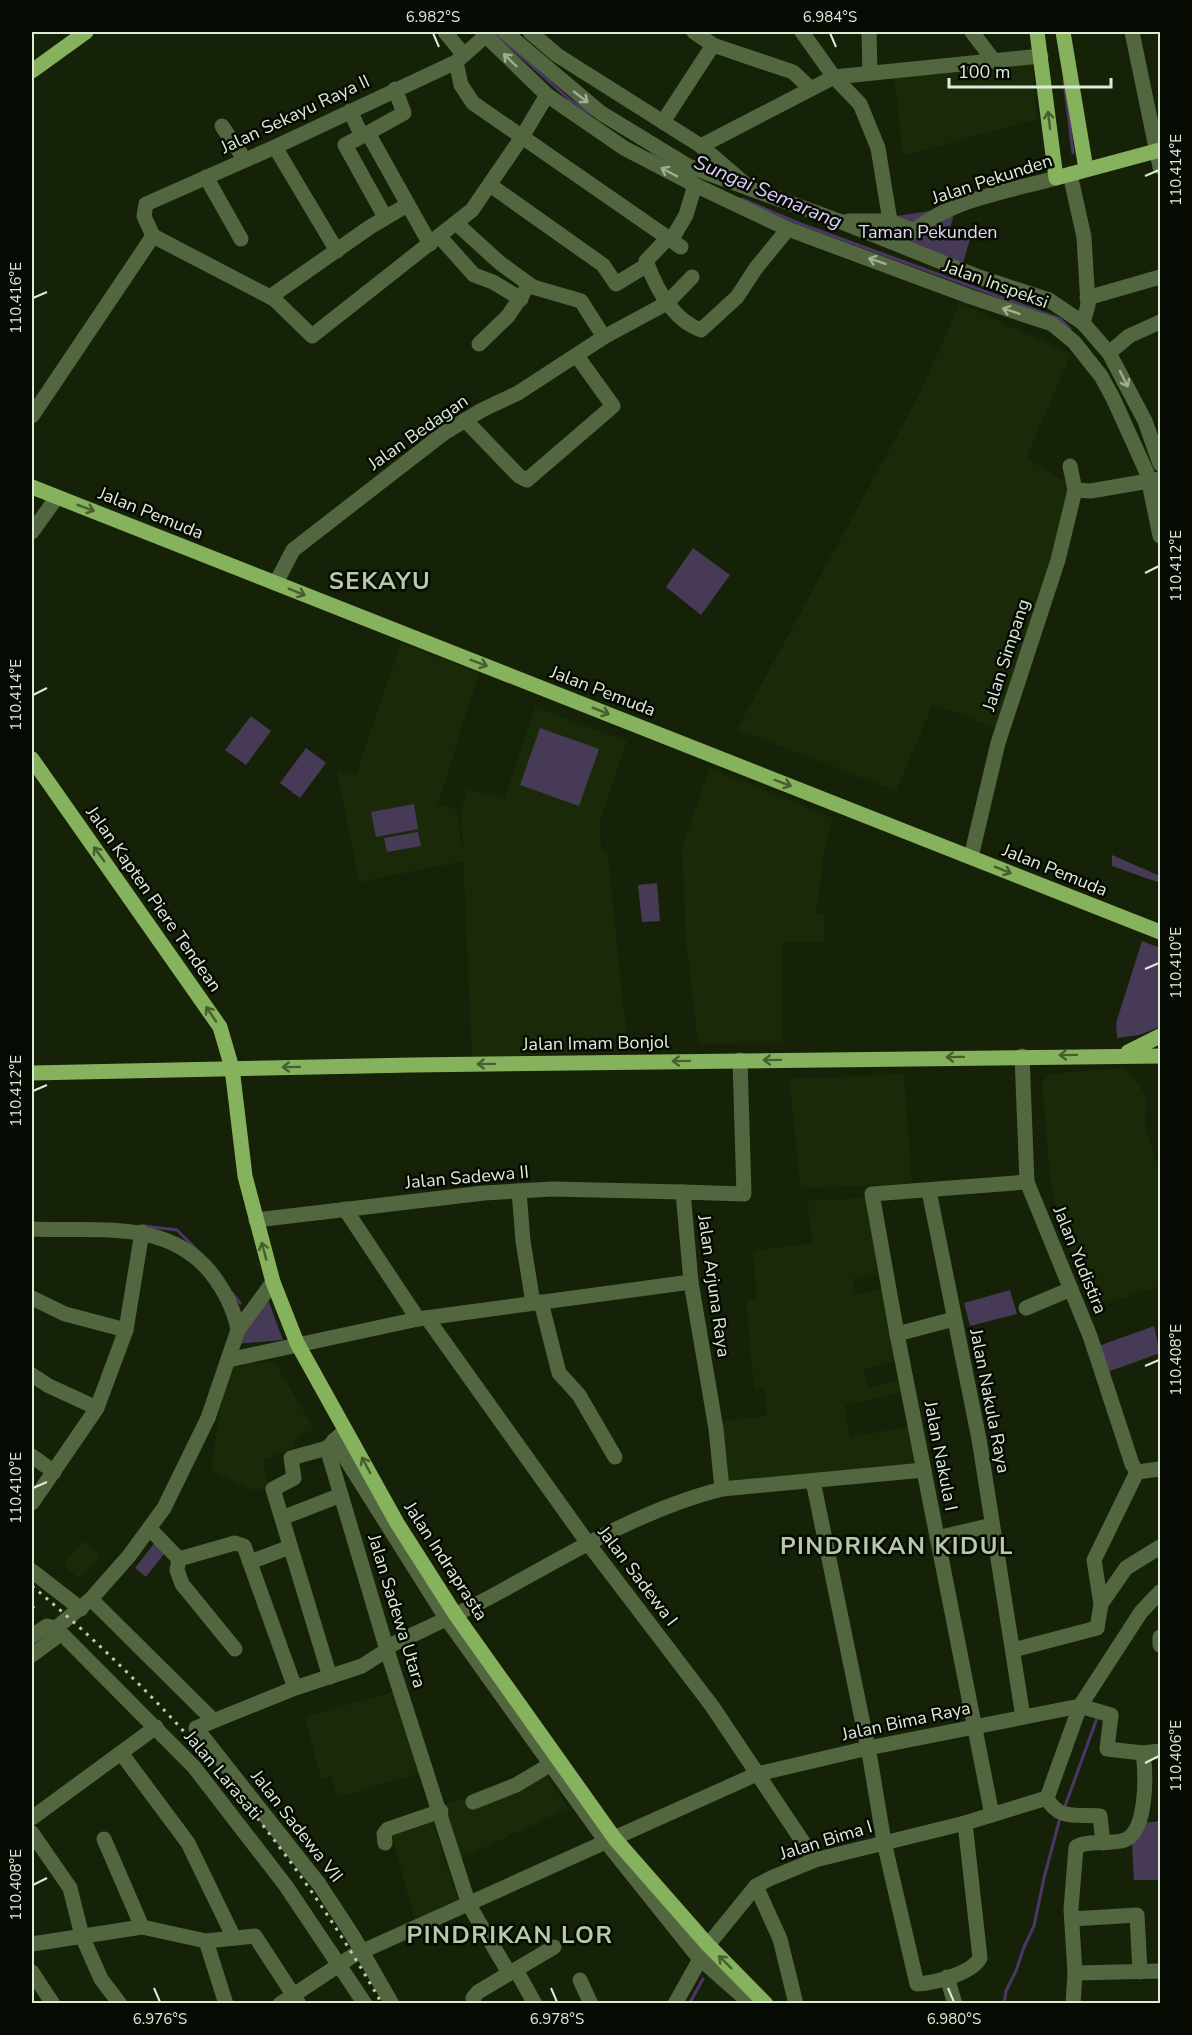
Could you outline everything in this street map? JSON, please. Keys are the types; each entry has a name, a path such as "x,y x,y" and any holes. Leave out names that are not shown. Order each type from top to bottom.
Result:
{"main road":[{"path":"1037,32 1063,176"},
{"path":"1063,32 1086,169"},
{"path":"32,71 76,34"},
{"name":"Jalan Pekunden","path":"1063,176 1159,150"},
{"name":"Jalan Pemuda","path":"32,487 1157,932"},
{"name":"Jalan Kapten Piere Tendean","path":"32,759 220,1027 232,1068"},
{"path":"1123,1054 1161,1036"},
{"name":"Jalan Imam Bonjol","path":"32,1073 1123,1054 1161,1056"},
{"name":"Jalan Indraprasta","path":"232,1068 241,1159 273,1282 297,1343 450,1616 558,1760 611,1841 704,1951 766,2004"}],"street":[{"path":"445,32 460,58 461,85 473,103 674,241"},
{"path":"505,32 562,82 630,132 688,166 838,221 905,260 975,288 1049,300 1083,323 1109,353 1145,421 1161,464"},
{"path":"530,32 557,55 701,146 749,187"},
{"path":"802,32 834,77 852,93 865,114 878,148 890,221"},
{"path":"869,32 870,73"},
{"path":"972,32 994,61"},
{"path":"1132,32 1161,167"},
{"name":"Jalan Sekayu Raya II","path":"153,236 144,216 146,204 275,147 460,58 486,33"},
{"name":"Jalan Inspeksi","path":"486,33 547,95 624,148 695,185 794,231 905,260 975,288 1052,324 1074,342 1101,376 1113,398 1154,481 1161,536"},
{"path":"663,122 704,36 793,72 810,88"},
{"path":"701,146 834,77 1041,57"},
{"path":"385,217 345,144 404,113 395,89"},
{"path":"32,416 153,236 270,297 307,334 313,335 472,210 522,137 547,95"},
{"path":"350,111 407,205 435,241 474,275 493,282 521,299"},
{"path":"222,126 245,160"},
{"path":"275,147 337,251"},
{"path":"1063,176 1084,237 1087,298 1083,323"},
{"name":"Jalan Pekunden","path":"915,231 925,223 958,206 1063,176"},
{"path":"206,177 242,239"},
{"path":"490,185 603,265 616,284 647,265"},
{"path":"695,185 686,215 674,241 646,258 647,265 667,303 677,316 694,327 702,329 737,297 756,268 794,231"},
{"path":"270,297 385,217 407,205"},
{"path":"838,221 890,221 915,231 905,260"},
{"path":"457,224 500,263 529,284 544,292 568,295 581,301 604,337"},
{"name":"Jalan Bedagan","path":"276,583 293,550 444,433 518,393 604,337 667,303 692,277"},
{"path":"1087,298 1161,277"},
{"path":"479,344 498,327 521,299 529,284"},
{"path":"1109,353 1129,336 1161,321"},
{"path":"465,420 519,476 527,480 613,406 577,356"},
{"name":"Jalan Simpang","path":"971,857 998,742 1058,560 1075,490 1070,466"},
{"path":"1075,490 1090,491 1154,481"},
{"path":"32,532 57,497"},
{"name":"Jalan Yudistira","path":"1022,1056 1028,1182 1090,1336 1132,1464 1137,1472"},
{"name":"Jalan Arjuna Raya","path":"722,1489 716,1430 691,1282 682,1192 744,1194 740,1060"},
{"path":"928,1191 1028,1182"},
{"path":"519,1191 523,1241 537,1302 559,1373 579,1395 615,1457"},
{"name":"Jalan Sadewa II","path":"256,1220 519,1191 682,1192"},
{"name":"Jalan Nakula Raya","path":"928,1191 979,1439 1023,1717"},
{"name":"Jalan Nakula I","path":"928,1191 872,1194 897,1334 992,1815"},
{"name":"Jalan Sadewa I","path":"345,1209 587,1542 712,1706 815,1860"},
{"path":"32,1229 142,1232 170,1239 200,1259 230,1301 238,1330"},
{"path":"32,1503 97,1408 126,1330 142,1232"},
{"path":"32,1655 55,1638 56,1628 86,1604 150,1529 164,1508 197,1443 238,1330 273,1282"},
{"path":"228,1360 297,1343 422,1318 691,1282"},
{"path":"1026,1308 1071,1289"},
{"path":"32,1298 65,1314 126,1330"},
{"path":"897,1334 954,1319"},
{"path":"32,1375 48,1386 97,1408"},
{"path":"330,1677 273,1490 294,1478 290,1459 331,1444 346,1429"},
{"path":"32,1944 142,1927 206,1941 249,1935 258,1939 291,2001 339,1964 359,1952 611,1841 450,1616 331,1444"},
{"name":"Jalan Sadewa Utara","path":"331,1444 341,1495 469,1905"},
{"path":"32,1456 54,1472"},
{"path":"1097,1628 1101,1604 1093,1566 1137,1472 1161,1469"},
{"path":"32,1571 86,1604 212,1719 362,1666 387,1648 587,1542 655,1511 722,1489 924,1470"},
{"path":"813,1481 868,1748 884,1842 915,1981 920,1984 947,1977 970,1967 980,1958 965,1823"},
{"path":"282,1518 341,1495"},
{"path":"937,1538 992,1525"},
{"path":"150,1529 179,1559"},
{"path":"179,1559 235,1543 244,1546 295,1688"},
{"path":"250,1562 290,1547"},
{"path":"1101,1604 1126,1568 1161,1547"},
{"path":"179,1559 177,1570 182,1584 235,1649"},
{"path":"1103,1843 1100,1816 1064,1814 1053,1809 1047,1798 1080,1706 1141,1612 1161,1592"},
{"path":"32,1636 46,1626 56,1628"},
{"name":"Jalan Larasati","path":"56,1628 194,1767 253,1842 365,2004"},
{"path":"1013,1650 1097,1628"},
{"path":"1097,1628 1118,1646"},
{"path":"1080,1706 1111,1715 1107,1749 1143,1753 1161,1751"},
{"name":"Jalan Bima Raya","path":"611,1841 757,1774 868,1748 1080,1706"},
{"name":"Jalan Sadewa VII","path":"212,1719 196,1728 283,1836 392,2004"},
{"path":"32,1818 156,1727"},
{"path":"121,1753 188,1843 234,1938"},
{"path":"1073,2004 1075,1973 1072,1919 1076,1847 1130,1839 1138,1828 1146,1783 1143,1753"},
{"path":"473,1802 516,1785 558,1760"},
{"name":"Jalan Bima I","path":"675,2004 704,1951 756,1886 815,1860 965,1823 1047,1798"},
{"path":"385,1843 384,1834 388,1829 441,1811"},
{"path":"32,1833 70,1888 82,1936 101,1979 120,2004"},
{"path":"104,1839 142,1927"},
{"path":"756,1886 780,1939 796,2004"},
{"path":"469,1905 535,2004"},
{"path":"1072,1919 1137,1915 1140,1972"},
{"path":"206,1941 226,2004"},
{"path":"474,2004 472,1998 478,1992 554,1947"},
{"path":"704,1951 751,2004"},
{"path":"32,1971 53,2004"},
{"path":"1075,1973 1161,1971"},
{"path":"947,1977 955,2004"},
{"path":"580,1980 591,2004"}],"shaded area":[{"path":"1032,62 1037,119 903,156 894,76"},
{"path":"960,303 1071,355 1026,458 1070,485 1065,518 996,728 933,704 896,791 737,729 918,397"},
{"path":"401,643 479,673 438,804 457,810 464,861 359,882 337,771 356,774"},
{"path":"535,707 627,741 600,821 601,849 607,849 628,1050 472,1058 461,812 467,789 505,798"},
{"path":"709,768 833,818 825,846 816,914 824,915 824,941 783,943 783,1043 698,1044 686,941 682,847"},
{"path":"1121,1068 1129,1072 1146,1095 1145,1128 1160,1171 1160,1286 1093,1308 1060,1229 1050,1176 1042,1083 1049,1074"},
{"path":"904,1074 912,1183 801,1189 789,1079"},
{"path":"866,1198 878,1273 852,1279 856,1294 883,1289 899,1360 863,1370 868,1388 903,1379 904,1392 845,1406 850,1437 913,1426 922,1476 726,1491 720,1421 767,1416 765,1388 754,1388 746,1300 757,1298 753,1251 813,1243 807,1201"},
{"path":"274,1361 314,1429 292,1440 295,1448 263,1460 269,1488 253,1490 211,1470 226,1367"},
{"path":"84,1541 100,1556 79,1579 63,1564"},
{"path":"396,1691 420,1773 338,1797 331,1776 321,1779 305,1717"},
{"path":"542,1769 568,1808 460,1859 443,1805 492,1791"},
{"path":"429,1811 460,1906 415,1921 389,1825"}],"green space":[{"name":"Taman Pekunden","path":"956,207 950,228 971,236 961,270 850,223"},
{"path":"693,548 730,575 701,615 666,587"},
{"path":"251,716 271,731 246,765 225,750"},
{"path":"540,728 599,749 579,806 520,785"},
{"path":"306,748 326,763 300,798 280,783"},
{"path":"414,804 418,829 376,837 371,812"},
{"path":"418,832 421,846 387,852 384,838"},
{"path":"1112,855 1160,876 1160,883 1112,866"},
{"path":"657,883 660,921 642,922 638,885"},
{"path":"1142,941 1160,948 1160,1027 1139,1035 1117,1038 1116,1023"},
{"path":"1010,1290 1017,1314 970,1326 964,1303"},
{"path":"267,1297 283,1340 235,1344"},
{"path":"1154,1326 1160,1353 1102,1374 1093,1348"},
{"path":"156,1541 167,1550 146,1577 135,1568"},
{"path":"1160,1821 1160,1880 1134,1880 1132,1844 1144,1823"}],"waterway":[{"name":"Sungai Semarang","path":"495,33 570,100 591,114"},
{"path":"1064,81 1073,153"},
{"name":"Sungai Semarang","path":"652,153 666,162"},
{"name":"Sungai Semarang","path":"742,199 798,223 1060,319 1070,329"},
{"path":"144,1226 177,1230 206,1259"},
{"path":"232,1293 240,1303"},
{"path":"1064,1809 1097,1718"},
{"path":"1004,2004 1006,1991 1034,1926 1060,1818"},
{"path":"689,2004 703,1979"}],"railway":[{"path":"32,1586 133,1678 226,1779 309,1888 347,1945 382,2004"},
{"path":"32,1606 36,1610"}],"district":[{"name":"SEKAYU","path":"380,581"},
{"name":"PINDRIKAN KIDUL","path":"897,1546"},
{"name":"PINDRIKAN LOR","path":"510,1935"}]}
